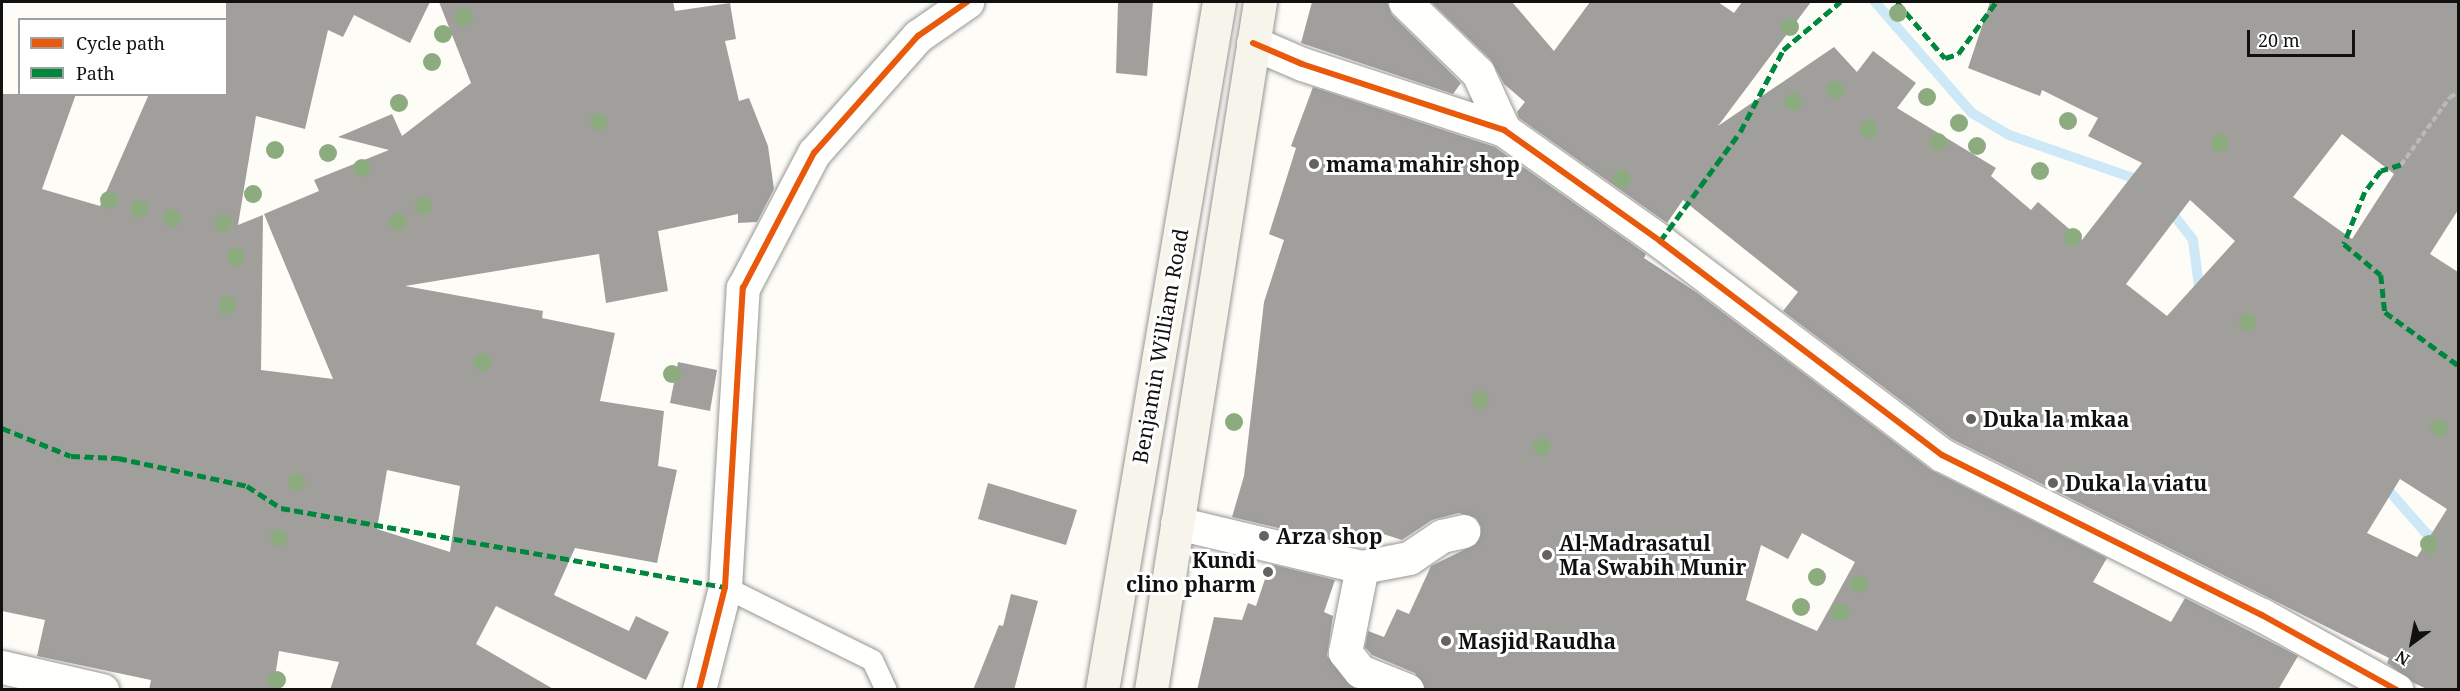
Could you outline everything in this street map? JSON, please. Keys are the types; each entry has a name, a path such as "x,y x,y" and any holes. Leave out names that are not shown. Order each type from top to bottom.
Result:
{"main road":[{"name":"Benjamin William Road","path":"1102,690 1219,2"},
{"name":"Benjamin William Road","path":"1151,690 1260,2"}],"street":[{"path":"699,690 724,587 743,288 814,153 918,36 967,2"},
{"path":"1405,2 1478,73 1504,130"},
{"path":"1253,43 1302,64 1504,130 1660,241 1942,455 2262,615 2397,690"},
{"path":"1177,523 1362,567 1409,558 1442,536 1463,531"},
{"path":"1362,567 1345,652 1360,671 1407,690"},
{"path":"2,667 102,690"}],"lane":[{"path":"724,587 872,660 886,690"}],"path":[{"path":"2401,165 2450,97 2458,93"}],"building":[{"path":"226,2 430,2 410,43 354,15 343,37 328,30 305,129 256,116 238,225 263,215 261,370 333,379 264,214 319,191 314,180 389,150 338,137 392,114 402,136 471,83 439,2 673,2 675,11 730,3 736,39 725,41 739,101 749,98 768,146 774,189 757,222 738,223 738,214 658,231 668,291 606,303 599,254 405,286 543,311 542,318 615,333 600,401 664,411 658,466 677,470 657,563 575,548 554,595 629,631 636,616 669,632 646,680 496,606 476,644 555,690 330,690 339,662 279,651 273,690 149,690 151,680 37,656 45,620 2,611 2,94 75,96 42,189 100,206 148,96 228,96","holes":["387,470 460,486 450,552 377,529"]},
{"path":"1118,2 1153,2 1147,76 1116,73"},
{"path":"1312,2 1387,2 1392,15 1461,83 1453,94 1301,43"},
{"path":"1431,2 1512,2 1554,51 1590,2 1718,2 1734,13 1742,2 1811,2 1718,126 1834,47 1857,72 1873,51 1916,83 1897,108 1996,168 1991,176 2031,210 2038,202 2082,240 2142,163 2088,136 2098,118 2042,90 2040,96 1968,68 1990,2 2458,2 2458,210 2430,254 2458,272 2458,690 2429,690 2414,683 2387,663 2389,658 1952,439 1783,311 1798,292 1683,200 1667,223 1519,118 1517,112 1525,102 1504,84 1491,60","holes":["2342,134 2394,174 2352,239 2293,197","2190,200 2235,241 2167,316 2126,284","2400,479 2447,509 2417,557 2367,533"]},
{"path":"1313,87 1495,147 1646,254 1644,258 1696,292 1931,470 2107,558 2093,582 2171,622 2185,598 2298,656 2278,690 1425,690 1415,673 1372,655 1365,647 1368,631 1384,637 1397,609 1409,614 1431,566 1476,544 1481,527 1476,518 1459,513 1432,520 1402,540 1377,532 1375,542 1349,536 1347,544 1232,517 1244,476 1264,302 1284,240 1269,234 1296,148 1291,146","holes":["1802,533 1855,562 1817,631 1746,600 1761,545 1788,559"]},
{"path":"678,362 717,370 710,411 670,403"},
{"path":"988,483 1077,510 1066,545 978,519"},
{"path":"1270,564 1335,580 1324,612 1333,616 1327,656 1356,690 1197,690 1214,617 1242,620 1248,603 1256,606"},
{"path":"1011,594 1038,601 1014,690 973,690 999,625 1003,626"}],"waterway":[{"path":"1875,2 1972,113 2009,135 2130,177 2141,185"},
{"path":"2169,209 2193,240 2200,295"},
{"path":"2383,484 2425,532 2458,557"}],"marked path":[{"path":"1660,241 1740,132 1783,50 1840,2"},
{"path":"1897,2 1945,58 1958,54 1996,2"},
{"path":"2401,165 2381,171 2365,192 2344,244 2381,275 2385,312 2458,365"},
{"path":"2,428 71,456 118,458 247,486 281,508 725,587"}],"cycle path":[{"path":"699,690 725,587 743,288 814,153 918,36 967,2"},
{"path":"1253,43 1302,64 1504,130 1660,241 1942,455 2262,615 2397,690"}],"place":[{"name":"mama mahir shop","path":"1314,164"},
{"name":"Duka la mkaa","path":"1971,419"},
{"name":"Duka la viatu","path":"2053,483"},
{"name":"Arza shop","path":"1264,536"},
{"name":"Al-Madrasatul Ma Swabih Munir","path":"1547,555"},
{"name":"Kundi clino pharm","path":"1268,572"},
{"name":"Masjid Raudha","path":"1446,641"}]}
